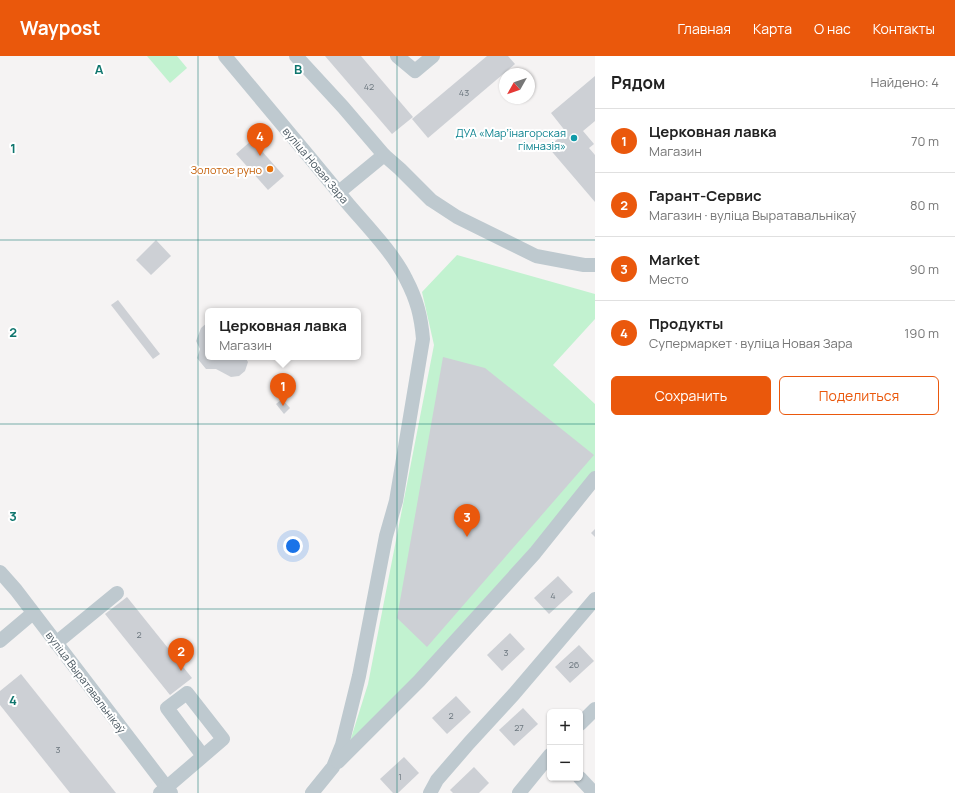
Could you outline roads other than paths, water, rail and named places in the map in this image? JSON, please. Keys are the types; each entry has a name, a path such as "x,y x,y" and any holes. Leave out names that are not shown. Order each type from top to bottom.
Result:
{"street":[{"name":"вуліца Новая Зара","path":"225,56 391,256 406,277 413,292 421,317 423,339 396,501 386,536 359,676 342,745 333,767"},
{"path":"296,56 343,107 384,155 431,200 457,217 536,256 584,265 595,265"},
{"path":"397,56 415,71 433,56"},
{"path":"339,192 384,155"},
{"path":"312,793 333,767 419,681 536,553 595,478"},
{"name":"вуліца Выратавальнікаў","path":"0,572 56,643 166,791"},
{"path":"56,643 117,593"},
{"path":"430,793 437,780 514,694 595,599"},
{"path":"0,640 33,613"},
{"path":"583,721 595,710"},
{"path":"166,791 203,756"},
{"path":"519,793 547,759"},
{"path":"583,781 594,793"}],"place":[{"name":"ДУА «Марʼінагорская гімназія»","path":"574,138"},
{"name":"Продукты","path":"260,156"},
{"name":"Золотое руно","path":"270,169"},
{"name":"Церковная лавка","path":"283,406"},
{"name":"Market","path":"467,537"},
{"name":"Гарант-Сервис","path":"181,671"}]}
